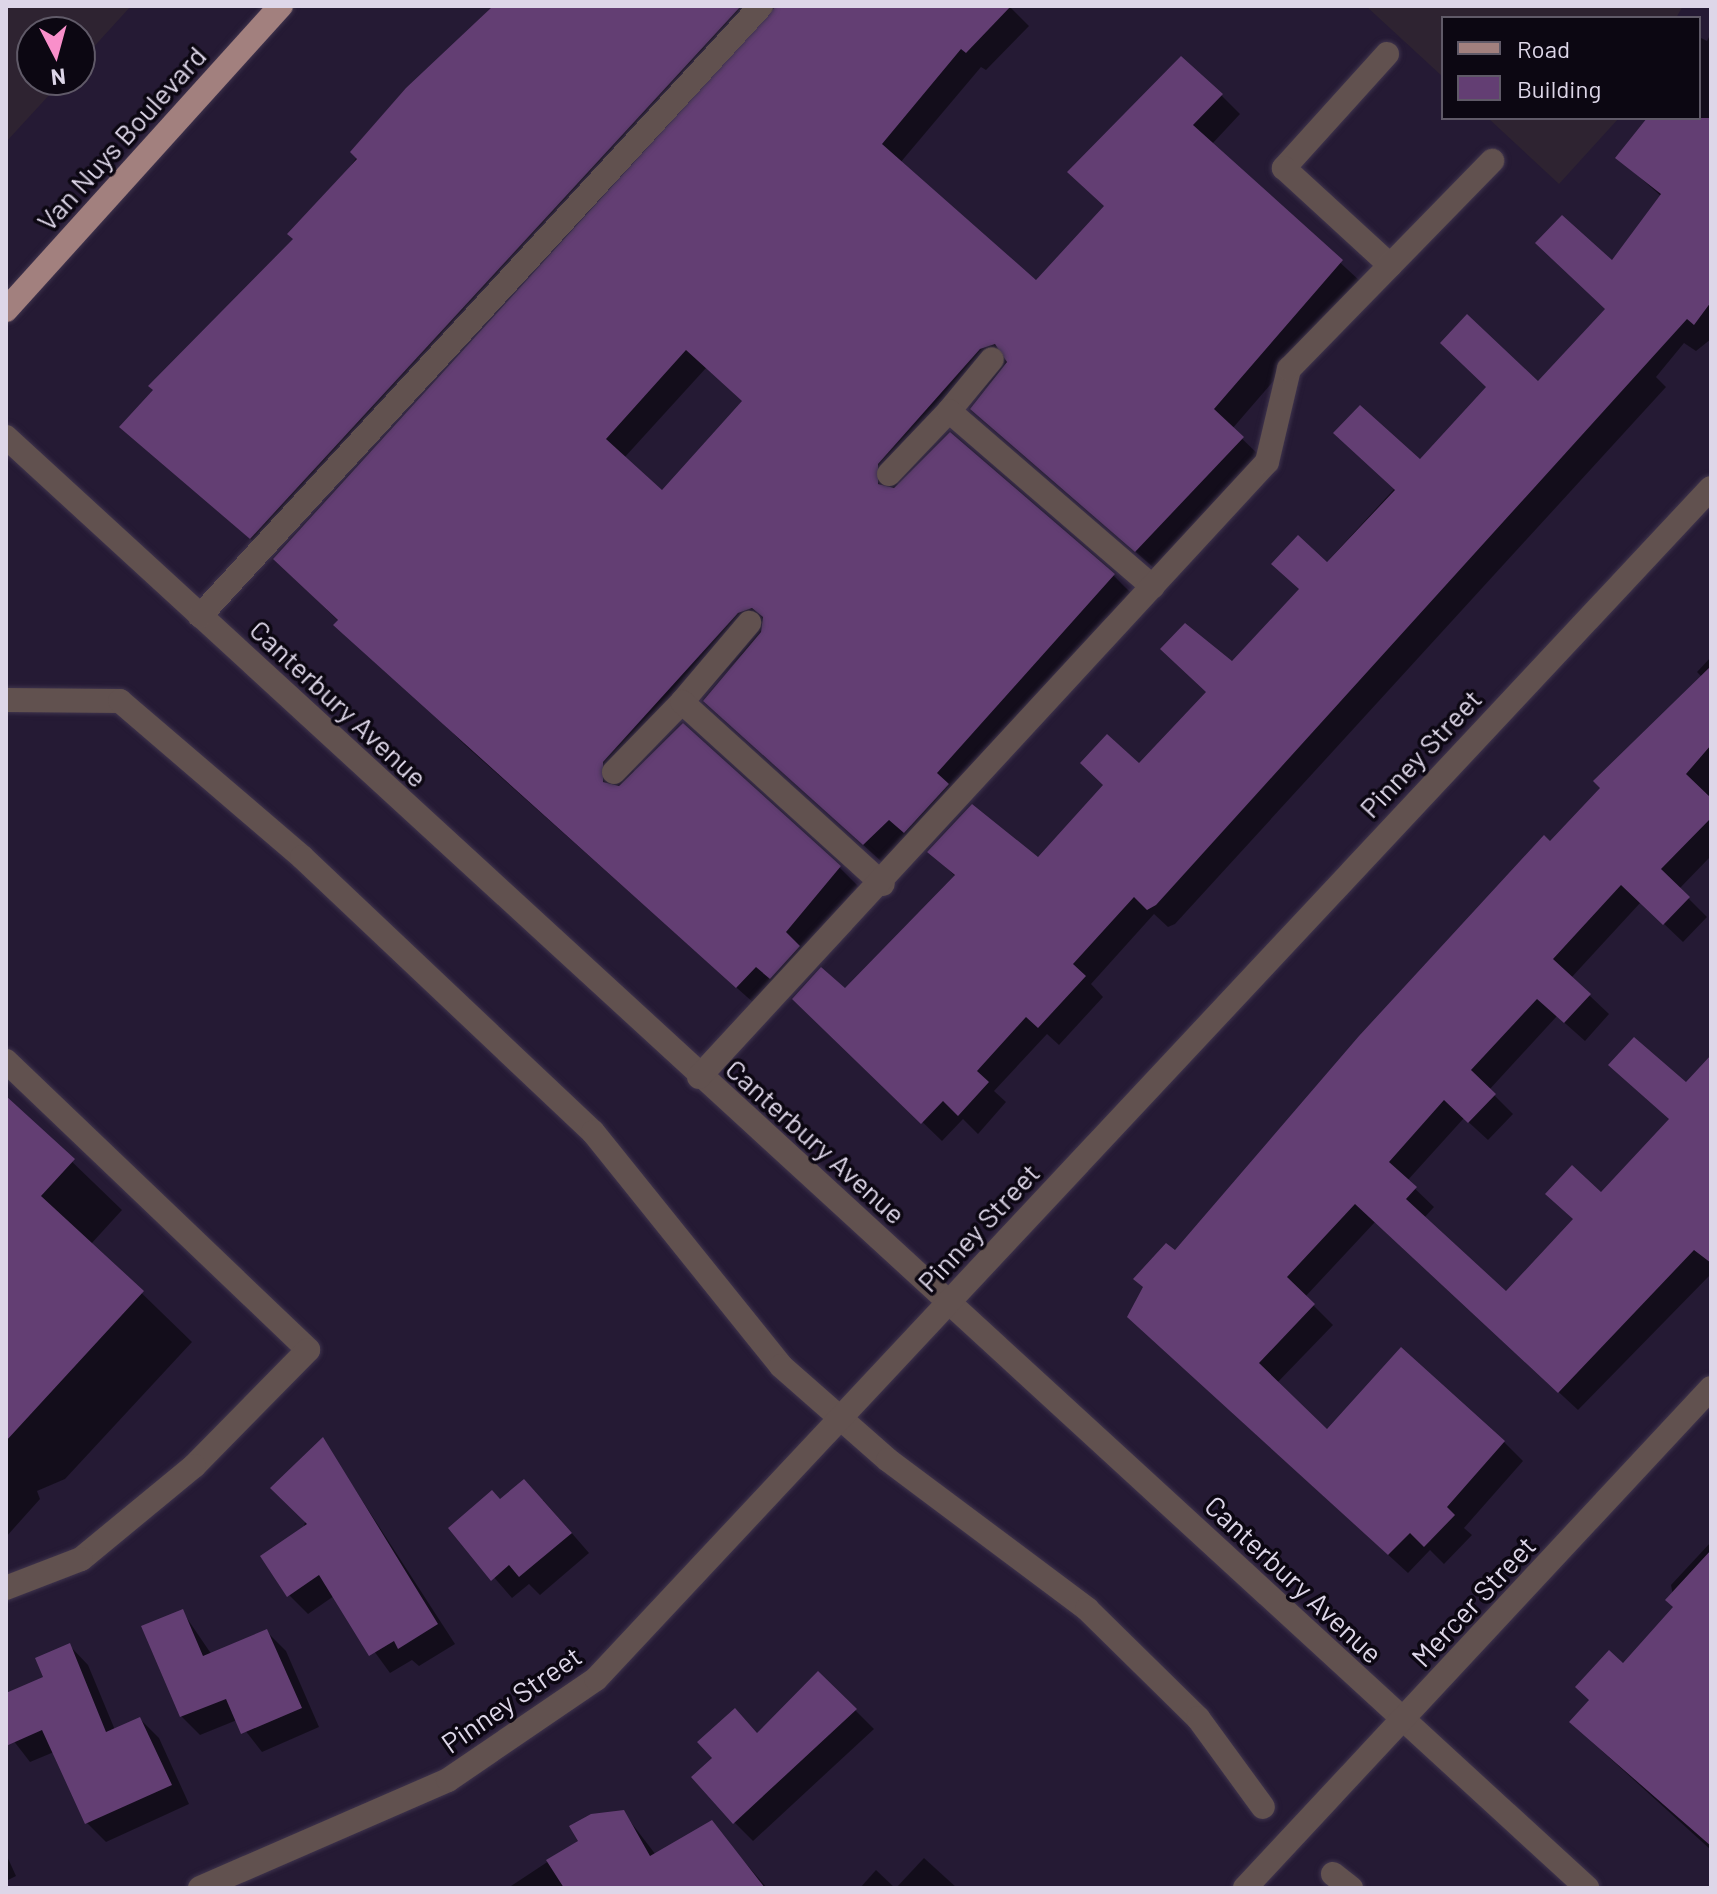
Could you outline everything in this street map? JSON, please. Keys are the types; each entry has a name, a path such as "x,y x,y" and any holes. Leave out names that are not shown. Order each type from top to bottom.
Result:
{"main road":[{"name":"Van Nuys Boulevard","path":"6,310 281,6"}],"street":[{"path":"200,616 761,6"},
{"path":"1387,54 1284,168 1390,265"},
{"path":"699,1077 883,884 1267,462 1289,369 1492,161"},
{"path":"889,474 949,411 992,359"},
{"path":"949,411 1153,587"},
{"name":"Canterbury Avenue","path":"6,437 699,1077 950,1302 1587,1888"},
{"name":"Pinney Street","path":"200,1888 448,1780 596,1679 847,1417 950,1302 1711,488"},
{"path":"614,772 682,702 749,623"},
{"path":"6,700 120,701 302,857 593,1132 781,1366 847,1417 888,1460 1087,1609 1198,1718 1263,1807"},
{"path":"682,702 883,884"},
{"path":"6,1061 308,1350 194,1466 81,1559 6,1588"},
{"name":"Mercer Street","path":"1245,1888 1711,1388"}],"shaded area":[{"path":"6,6 131,6 96,44 96,16 16,16 16,96 48,96 6,142"},
{"path":"1366,6 1683,6 1677,16 1441,16 1441,75"},
{"path":"1490,120 1617,120 1559,184"}],"building":[{"path":"493,6 741,6 250,539 119,427 153,390 148,386 293,239 287,234 357,159 350,152 406,88"},
{"path":"776,6 1011,6 966,53 961,49 882,144 1036,280 1104,206 1067,172 1181,56 1223,94 1193,125 1343,260 1214,409 1244,437 1135,552 970,409 1007,362 995,344 980,349 878,464 878,484 894,488 950,432 1115,574 937,773 949,784 904,833 889,820 863,845 703,701 761,632 763,617 752,608 738,613 603,762 603,782 619,786 683,723 841,866 786,932 800,946 770,979 756,967 736,988 333,625 338,620 273,559","holes":["686,350 742,401 662,490 606,439"]},
{"path":"1711,118 1711,302 1694,325 1687,319 1156,905 1147,910 1134,897 1073,964 1086,976 1038,1028 1026,1017 977,1071 989,1082 958,1116 943,1101 921,1124 792,999 821,967 845,988 955,875 927,852 972,804 1038,857 1103,785 1080,763 1107,734 1139,763 1206,692 1160,649 1185,623 1232,661 1299,589 1271,564 1298,535 1327,562 1395,490 1333,433 1360,405 1420,459 1486,387 1440,343 1467,314 1538,381 1605,309 1535,243 1562,215 1612,260 1661,194 1615,158 1645,120"},
{"path":"1711,666 1711,745 1686,774 1711,798 1711,818 1661,869 1690,897 1663,925 1621,885 1553,959 1591,994 1564,1023 1537,999 1471,1070 1496,1094 1468,1123 1444,1100 1389,1162 1417,1187 1406,1199 1506,1291 1573,1219 1545,1194 1572,1165 1601,1192 1669,1119 1608,1065 1634,1037 1686,1082 1711,1055 1711,1263 1694,1250 1558,1393 1355,1204 1287,1277 1315,1304 1259,1363 1327,1429 1401,1347 1505,1441 1447,1507 1455,1515 1424,1547 1410,1533 1388,1555 1127,1317 1143,1287 1133,1279 1166,1243 1175,1250 1359,1036 1544,835 1550,841 1600,788 1593,781"},
{"path":"6,1096 75,1159 41,1196 144,1291 6,1441"},
{"path":"323,1437 438,1624 398,1649 394,1641 369,1656 319,1575 287,1597 260,1556 307,1524 270,1488"},
{"path":"524,1479 572,1533 519,1577 509,1565 491,1581 448,1528 492,1490 500,1499"},
{"path":"1711,1550 1711,1846 1569,1722 1589,1700 1575,1687 1609,1650 1623,1663 1673,1607 1665,1600"},
{"path":"183,1609 203,1656 267,1629 302,1708 241,1734 226,1699 180,1717 141,1626"},
{"path":"70,1643 106,1732 140,1717 172,1785 85,1824 42,1730 6,1746 6,1693 43,1677 35,1658"},
{"path":"818,1671 857,1709 733,1824 691,1777 712,1758 697,1742 735,1708 757,1733"},
{"path":"624,1810 650,1856 712,1820 765,1888 564,1888 546,1860 578,1841 569,1826 591,1814"}]}
